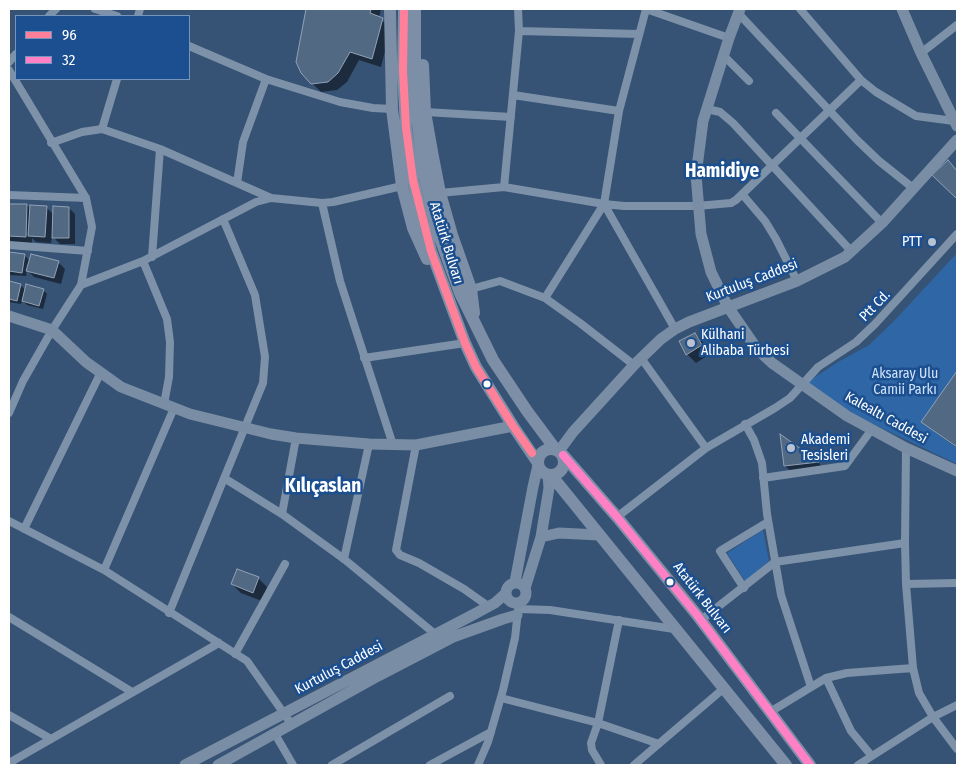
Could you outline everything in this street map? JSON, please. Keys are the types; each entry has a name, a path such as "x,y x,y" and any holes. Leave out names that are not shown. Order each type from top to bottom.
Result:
{"main road":[{"path":"390,9 392,109 402,186 413,228 465,343"},
{"name":"Atatürk Bulvarı","path":"404,9 403,71 406,128 412,180 431,251 476,368 538,464"},
{"name":"Atatürk Bulvarı","path":"415,9 415,100 424,174 440,238 460,293 475,326 493,360 526,411 701,620 810,765"},
{"path":"423,9 422,53 425,112 440,194 471,288 475,326"},
{"path":"550,475 562,470 565,463 559,452 552,449 544,451 538,458 538,464 542,471 550,475 786,765"}],"street":[{"path":"95,9 114,15"},
{"path":"504,187 519,31 518,9"},
{"path":"545,298 604,204 619,111 646,9 729,38"},
{"path":"800,9 861,80 876,92 916,116 956,123"},
{"path":"902,9 921,53 956,123"},
{"path":"739,11 857,140 879,161 913,188"},
{"name":"Kalealtı Caddesi","path":"739,11 723,55 703,121 696,175 697,206 701,234 711,272 728,307 757,348 772,363 847,416 906,448 957,471"},
{"path":"921,53 957,25"},
{"path":"519,31 639,34"},
{"path":"190,46 266,79 340,102 392,109"},
{"path":"723,55 749,81"},
{"path":"9,70 86,198 92,227 81,285 52,330 23,381 9,413"},
{"path":"237,183 243,142 266,79"},
{"path":"102,129 118,80"},
{"path":"440,194 504,187 624,206 697,206 731,203 861,80"},
{"path":"512,95 619,111"},
{"path":"707,109 720,112 733,123 852,252"},
{"path":"425,112 510,117"},
{"path":"776,113 882,223"},
{"path":"51,142 82,132 102,129 160,149 271,198 322,203 402,186"},
{"name":"Kurtuluş Caddesi","path":"559,452 573,432 638,361 661,339 675,329 797,282 852,252 882,223 957,140"},
{"path":"152,257 160,149"},
{"path":"742,194 776,239 797,282"},
{"path":"9,195 86,198"},
{"path":"81,285 152,257 256,202 271,198"},
{"path":"322,203 340,281 393,445"},
{"path":"604,204 675,329"},
{"path":"169,613 264,383 265,357 255,295 223,219"},
{"name":"Ptt Cd.","path":"617,518 706,448 790,398 818,367 856,342 876,324 957,234"},
{"path":"9,245 88,252"},
{"path":"104,570 169,406 170,342 167,319 143,261"},
{"path":"471,288 500,281 545,298 638,361 706,448"},
{"path":"9,316 52,330 86,362 121,387 190,414 244,428 296,438 368,444 416,445 512,426"},
{"path":"364,358 465,343"},
{"path":"24,529 101,372"},
{"path":"745,424 754,440 762,463 768,522 781,595 811,687"},
{"path":"763,478 845,466 872,430"},
{"path":"282,514 296,438"},
{"path":"344,559 368,444"},
{"path":"416,445 396,550 400,555 419,563 464,589 488,606"},
{"path":"906,448 906,584 912,668 919,693 933,717 957,749"},
{"path":"478,765 491,732 516,638 518,609 524,598 520,585 532,487 538,464"},
{"path":"520,585 540,537 550,475"},
{"path":"224,478 282,514 344,559 435,634"},
{"path":"9,522 104,570 247,661 292,725"},
{"path":"744,588 720,551 768,522"},
{"path":"540,537 559,533 599,535"},
{"path":"701,620 775,562 905,543"},
{"path":"236,654 285,564"},
{"path":"906,584 957,583"},
{"name":"Kurtuluş Caddesi","path":"185,765 488,606 505,594 506,588 520,585"},
{"path":"505,594 518,609"},
{"path":"218,765 378,676 453,637 503,619 518,609 550,610 674,629"},
{"path":"9,617 132,692"},
{"path":"601,765 592,750 592,744 598,724 619,620"},
{"path":"9,763 219,642"},
{"path":"770,712 826,678 847,673 912,668"},
{"path":"826,678 851,731 872,755"},
{"path":"634,765 723,689"},
{"path":"332,765 450,696"},
{"path":"500,698 598,724 659,744"},
{"path":"858,765 933,717 957,706"},
{"path":"9,715 50,739"},
{"path":"430,765 491,732"},
{"path":"275,734 293,765"}],"green space":[{"name":"Aksaray Ulu Camii Parkı","path":"957,253 957,464 854,415 806,383 869,345"},
{"path":"763,530 769,561 745,581 727,553"}],"building":[{"path":"306,9 371,9 370,13 383,18 372,59 350,52 338,73 328,82 311,84 301,73 296,62"},
{"path":"948,160 957,171 957,199 932,175"},
{"path":"9,204 27,204 26,237 9,236"},
{"path":"30,205 47,206 45,237 28,236"},
{"path":"53,206 69,207 69,238 52,238"},
{"path":"9,252 25,254 22,273 9,271"},
{"path":"31,254 59,261 54,278 26,271"},
{"path":"9,281 21,284 17,301 9,299"},
{"path":"26,284 44,289 39,306 22,301"},
{"name":"Külhani Alibaba Türbesi","path":"695,333 702,345 686,355 679,341"},
{"path":"957,371 957,447 921,422"},
{"name":"Akademi Tesisleri","path":"780,434 819,462 784,466"},
{"path":"237,569 259,577 253,593 231,584"}],"transit line":[{"name":"96","path":"404,9 403,71 406,128 413,180 431,251 465,343 476,367 532,453"},
{"name":"32","path":"563,455 617,517 697,615 810,765"}],"place":[{"name":"PTT","path":"932,242"},
{"name":"Külhani Alibaba Türbesi","path":"691,343"},
{"name":"Akademi Tesisleri","path":"791,448"}],"district":[{"name":"Hamidiye","path":"722,172"},
{"name":"Kılıçaslan","path":"323,487"}]}
